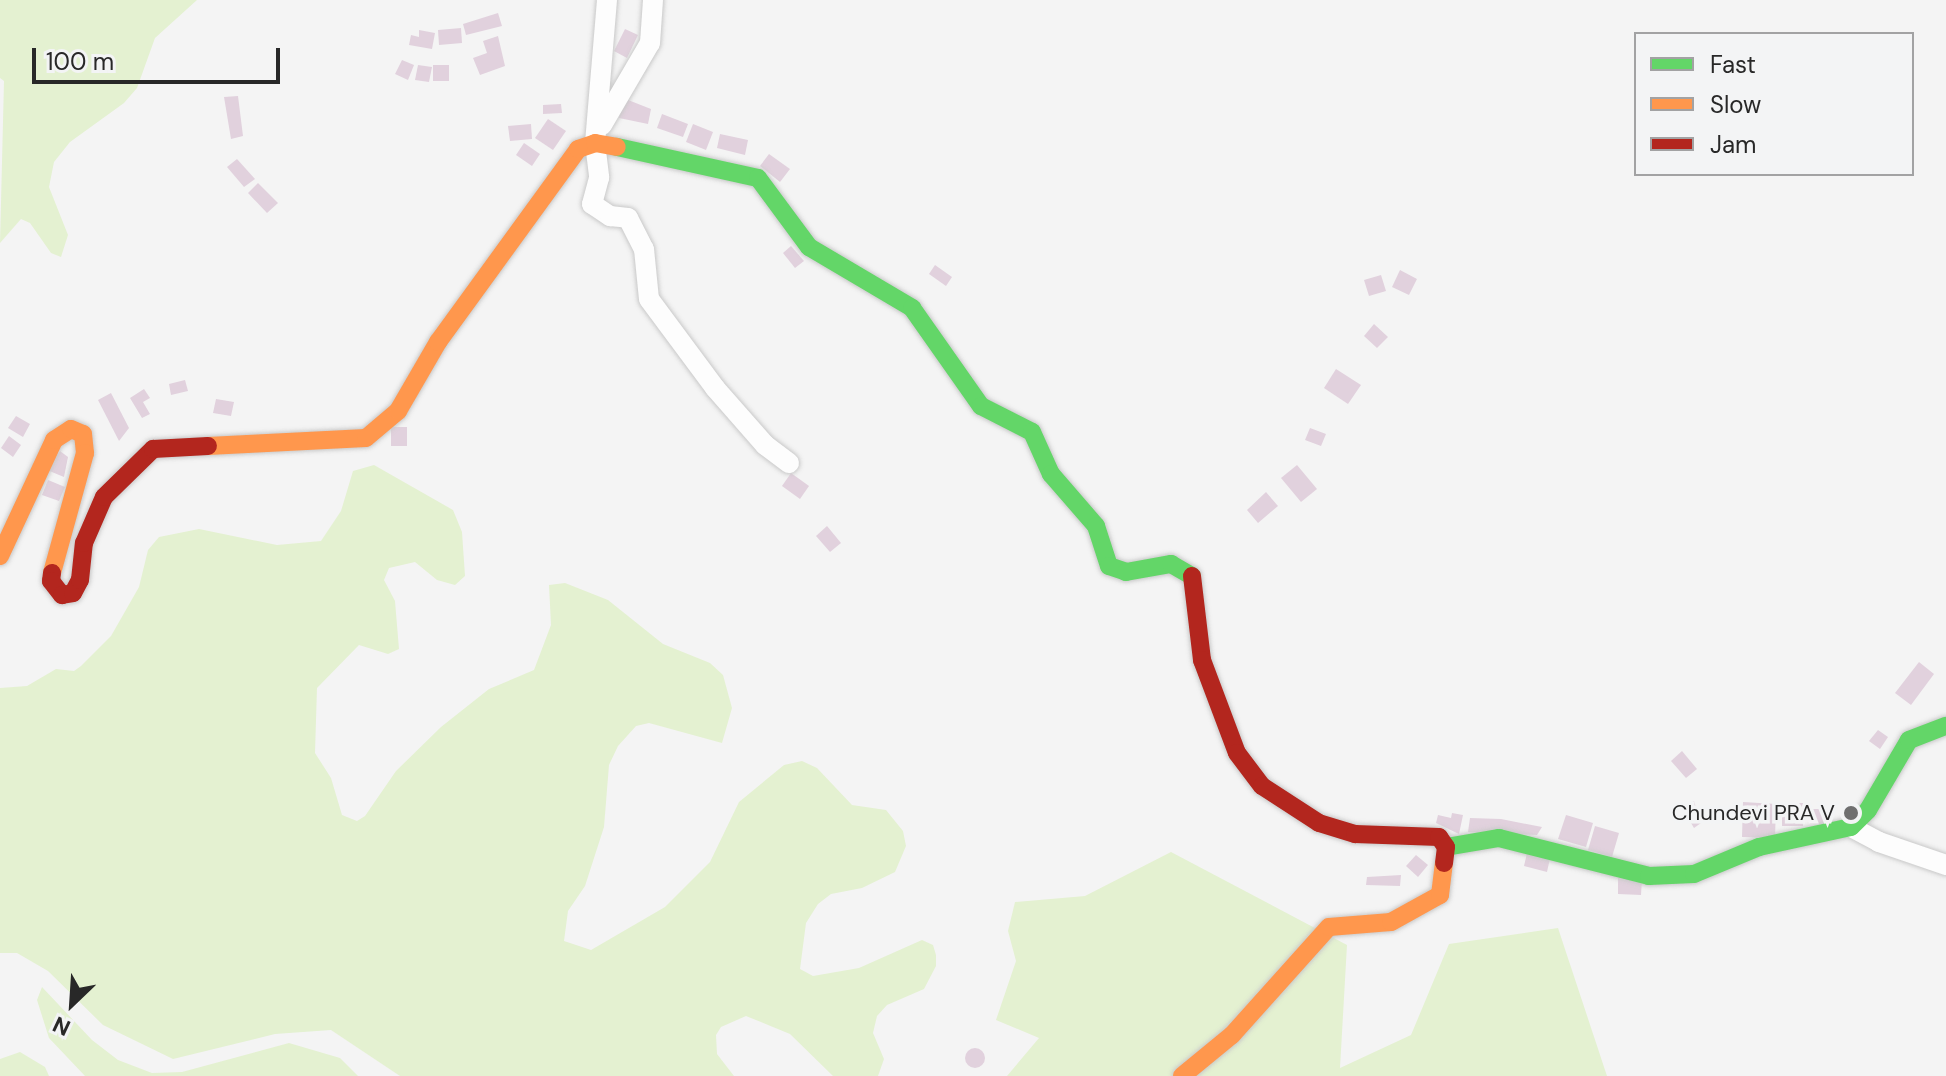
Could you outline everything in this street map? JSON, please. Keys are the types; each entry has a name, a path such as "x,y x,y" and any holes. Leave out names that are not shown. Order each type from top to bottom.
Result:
{"main road":[{"path":"0,556 54,440 71,429 83,434 85,453 51,581 62,595 73,593 80,580 84,543 104,497 153,449 180,444 366,438 398,411 438,342 563,164 578,149 595,143 758,178 809,247 912,308 981,406 1018,421 1032,432 1051,474 1096,526 1109,566 1126,572 1171,564 1192,574 1202,660 1237,753 1262,786 1319,823 1355,834 1420,833 1439,837 1446,847 1440,895 1391,922 1329,927 1232,1035 1182,1076"},
{"path":"1446,847 1499,838 1676,878 1759,847 1851,827 1868,810 1909,740 1946,726"}],"street":[{"path":"607,0 595,143 599,178 592,204 610,216 628,218 644,249 649,299 725,400 765,445 789,463"},
{"path":"595,143 650,43 653,0"},
{"path":"1851,827 1946,865"}],"green space":[{"path":"0,0 197,0 155,38 137,88 124,103 70,142 54,162 49,187 68,235 61,257 51,253 30,223 21,219 0,243 4,81 0,78"},
{"path":"374,465 453,510 462,532 465,576 455,585 437,580 415,562 389,568 384,580 395,601 399,649 388,654 359,645 317,688 315,753 331,778 342,815 357,821 365,816 396,771 441,727 489,689 534,670 551,625 549,585 565,583 608,600 663,644 710,663 723,675 732,708 722,743 649,723 636,726 618,746 609,765 604,827 585,886 568,911 564,941 591,950 665,907 710,862 739,802 784,765 802,761 817,768 852,805 886,810 903,831 906,846 895,872 862,888 831,894 818,904 806,923 800,969 813,976 859,968 922,940 933,945 936,955 936,966 924,989 887,1005 877,1016 873,1033 884,1059 878,1076 833,1076 790,1034 746,1016 721,1027 716,1035 717,1054 734,1076 400,1076 331,1030 275,1034 173,1059 103,1025 48,971 17,953 0,953 0,688 27,686 56,669 74,671 81,666 111,636 139,587 148,550 159,537 199,529 277,545 321,541 341,511 353,471"},
{"path":"1171,852 1347,945 1340,1068 1411,1035 1449,944 1558,928 1607,1076 1007,1076 1039,1038 996,1020 1016,961 1008,931 1015,902 1085,896"},
{"path":"42,987 92,1040 118,1060 152,1073 182,1072 289,1043 340,1058 358,1076 85,1076 49,1038 37,1000"},
{"path":"20,1052 45,1067 49,1076 0,1076 0,1059"}],"building":[{"path":"498,13 502,26 466,35 463,24"},
{"path":"461,28 462,43 439,45 438,30"},
{"path":"625,29 638,35 627,58 614,51"},
{"path":"419,30 435,33 432,49 409,45 411,35 419,37"},
{"path":"498,36 505,66 480,75 473,58 487,53 483,41"},
{"path":"402,60 414,65 408,80 395,74"},
{"path":"418,65 432,67 429,82 415,80"},
{"path":"433,65 449,65 449,81 433,81"},
{"path":"238,96 243,136 231,139 224,97"},
{"path":"623,98 651,109 648,124 619,118"},
{"path":"561,104 562,113 543,114 543,105"},
{"path":"662,114 688,124 683,137 657,128"},
{"path":"548,119 566,131 553,150 535,138"},
{"path":"531,124 532,139 510,141 508,126"},
{"path":"693,124 713,132 706,150 686,142"},
{"path":"720,134 748,140 745,155 717,148"},
{"path":"524,143 540,154 532,166 516,155"},
{"path":"769,154 790,169 780,182 760,166"},
{"path":"237,159 255,179 244,187 227,167"},
{"path":"258,183 278,203 267,213 248,193"},
{"path":"791,246 804,261 795,268 783,253"},
{"path":"935,265 952,277 946,286 929,274"},
{"path":"1400,270 1417,279 1409,295 1392,287"},
{"path":"1381,275 1386,291 1369,296 1364,280"},
{"path":"1374,324 1388,337 1377,348 1364,336"},
{"path":"1336,369 1361,385 1348,404 1324,388"},
{"path":"185,380 188,391 171,395 169,384"},
{"path":"144,389 150,398 143,402 150,414 142,418 130,398"},
{"path":"111,393 129,428 119,441 98,400"},
{"path":"216,399 234,402 231,416 213,413"},
{"path":"16,416 30,424 23,437 8,428"},
{"path":"391,427 407,427 407,446 391,446"},
{"path":"1310,428 1326,434 1321,446 1305,440"},
{"path":"9,436 21,445 13,457 1,448"},
{"path":"60,451 68,457 64,477 47,470"},
{"path":"1297,465 1317,489 1301,502 1281,478"},
{"path":"791,473 809,486 800,499 782,486"},
{"path":"48,480 65,487 59,501 42,495"},
{"path":"1266,492 1278,506 1258,523 1247,510"},
{"path":"827,526 841,543 830,552 816,536"},
{"path":"1919,662 1934,674 1911,705 1895,693"},
{"path":"1878,730 1888,737 1880,749 1869,741"},
{"path":"1682,751 1697,769 1686,778 1671,761"},
{"path":"1694,801 1701,823 1694,828 1682,808"},
{"path":"1743,802 1776,804 1775,838 1742,837"},
{"path":"1782,803 1803,803 1803,826 1782,826"},
{"path":"1810,809 1827,809 1827,824 1810,824"},
{"path":"1452,813 1463,815 1459,834 1436,823 1438,815 1451,818"},
{"path":"1566,815 1593,823 1586,847 1558,839"},
{"path":"1470,818 1501,819 1542,827 1537,835 1468,832"},
{"path":"1595,826 1619,833 1612,857 1588,850"},
{"path":"1527,853 1550,858 1547,872 1524,866"},
{"path":"1416,855 1428,865 1418,877 1406,866"},
{"path":"1401,875 1400,886 1366,885 1367,877"},
{"path":"1618,878 1642,879 1641,895 1618,894"},
{"path":"975,1048 982,1051 985,1058 982,1065 975,1068 968,1065 965,1058 968,1051"}],"traffic: fast":[{"path":"617,147 758,178 809,247 912,308 981,406 1032,432 1051,474 1096,526 1109,566 1126,572 1171,564 1192,576"},
{"path":"1446,847 1499,838 1649,876 1694,874 1759,847 1851,827 1868,810 1909,740 1946,726"}],"traffic: slow":[{"path":"208,446 366,438 398,411 438,342 578,149 595,143 617,147"},
{"path":"0,556 54,440 71,429 83,434 85,453 52,573"},
{"path":"1182,1076 1232,1035 1329,927 1391,922 1440,895 1444,863"}],"traffic: jam":[{"path":"52,573 51,581 62,595 73,593 80,580 84,543 104,497 153,449 208,446"},
{"path":"1192,576 1202,660 1237,753 1262,786 1319,823 1355,834 1439,837 1446,847 1444,863"}],"place":[{"name":"Chundevi PRA V","path":"1851,813"}]}
